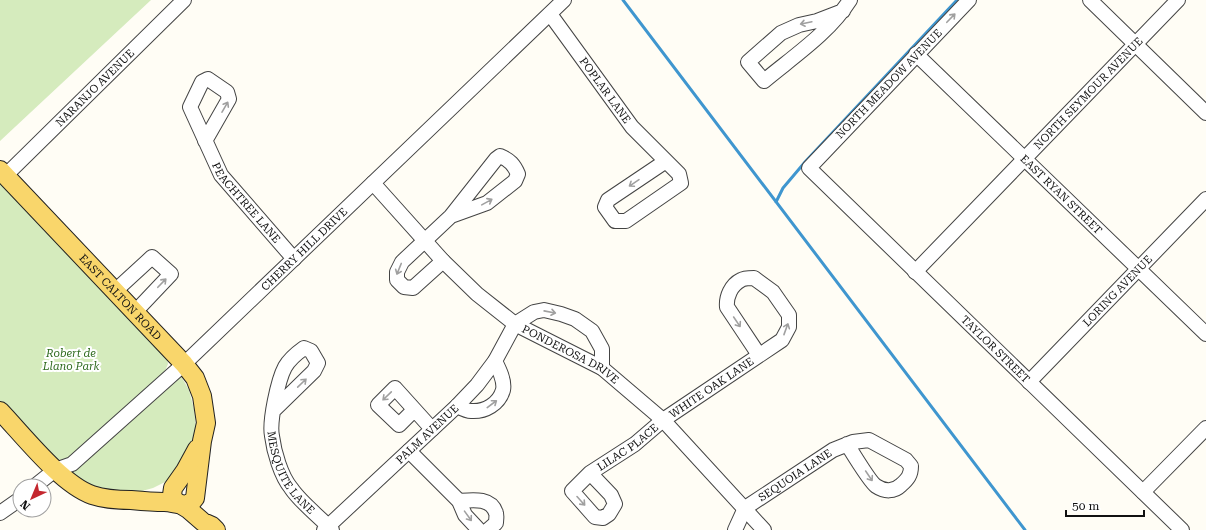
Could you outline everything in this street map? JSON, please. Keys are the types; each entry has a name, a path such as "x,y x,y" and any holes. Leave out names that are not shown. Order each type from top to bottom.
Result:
{"main road":[{"name":"EAST CALTON ROAD","path":"3,173 184,364 194,378 202,396 206,423 202,441 196,490"},
{"path":"0,411 55,470 70,482 91,495 114,500 170,502 186,505 192,502 195,498 196,490"},
{"name":"EAST CALTON ROAD","path":"176,483 185,471 202,441"},
{"path":"133,500 161,491 176,483 186,481 192,484 206,508 212,529"},
{"path":"176,483 173,488 172,495 175,501 188,509 212,529"}],"street":[{"name":"NARANJO AVENUE","path":"3,173 184,0"},
{"name":"CHERRY HILL DRIVE","path":"45,478 55,470 72,464 184,364 564,0"},
{"name":"NORTH MEADOW AVENUE","path":"809,168 969,0"},
{"path":"1090,0 1206,113"},
{"name":"NORTH SEYMOUR AVENUE","path":"915,272 1178,0"},
{"path":"846,5 828,28 764,81 748,62 781,33 799,25 817,21 846,5"},
{"name":"POPLAR LANE","path":"550,14 632,127 666,161 679,174 681,183 626,221 615,221 605,207 608,200 666,161"},
{"name":"EAST RYAN STREET","path":"916,54 1206,334"},
{"name":"PEACHTREE LANE","path":"205,141 221,175 294,259"},
{"path":"443,261 412,288 404,287 397,280 397,272 402,262 451,216 496,159 500,156 508,159 515,166 518,174 515,181 488,204 451,216"},
{"name":"TAYLOR STREET","path":"809,168 1182,530"},
{"name":"PONDEROSA DRIVE","path":"373,183 443,261 477,294 515,324 602,368 663,420 764,530"},
{"name":"LORING AVENUE","path":"1029,382 1206,199"},
{"path":"115,290 152,257 171,274 135,312"},
{"name":"WHITE OAK LANE","path":"663,420 782,340 789,327 789,315 773,292 754,278 742,279 733,287 726,299 727,307 759,355"},
{"path":"515,324 534,312 544,310 575,319 592,331 599,343 602,349 602,368"},
{"name":"PALM AVENUE","path":"328,529 457,406 477,385 495,361 515,324"},
{"path":"457,406 470,411 483,411 497,402 503,390 502,374 495,361"},
{"name":"MESQUITE LANE","path":"274,410 271,435 279,466 290,488 328,529"},
{"path":"414,410 432,429"},
{"name":"LILAC PLACE","path":"590,473 635,444 663,420"},
{"path":"1143,492 1206,428"},
{"name":"SEQUOIA LANE","path":"745,508 833,450 847,444"},
{"path":"409,452 459,501 465,515 479,530"},
{"path":"459,501 477,500 489,504 496,513 496,523 488,530"},
{"path":"0,513 12,505"},
{"path":"735,530 745,508"}],"green space":[{"path":"0,0 151,0 0,141"},
{"name":"Robert de Llano Park","path":"0,179 167,356 168,364 165,371 71,459 61,462 52,457 0,402"},
{"path":"181,376 189,390 194,409 196,427 194,439 169,480 153,488 142,491 128,493 114,492 90,485 72,473 171,381"}],"waterway":[{"path":"623,0 1025,530"},
{"path":"776,202 783,188 805,162 957,0"}]}
